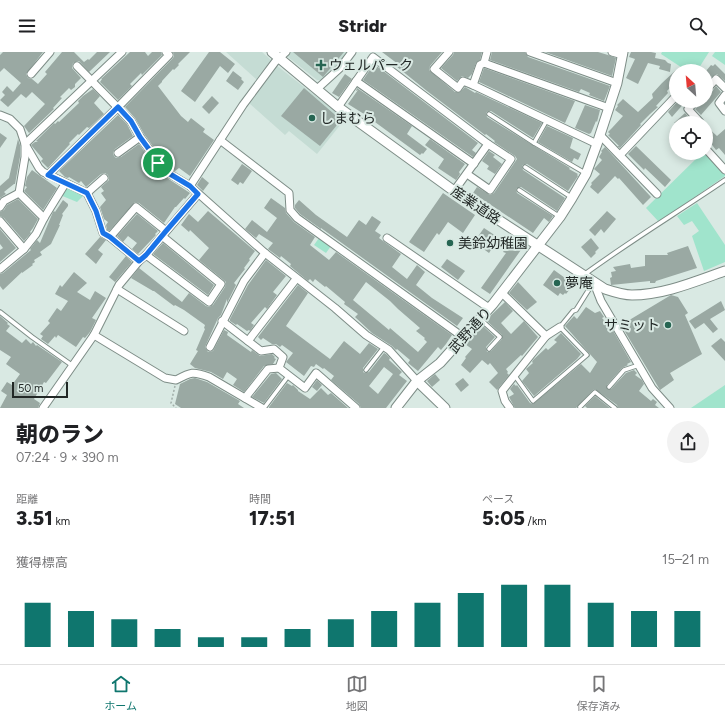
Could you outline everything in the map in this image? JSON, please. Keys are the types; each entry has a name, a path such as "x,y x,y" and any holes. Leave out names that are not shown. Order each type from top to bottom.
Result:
{"street":[{"path":"31,74 50,52"},
{"path":"19,193 25,157 25,144 122,52"},
{"path":"48,175 169,55 166,52"},
{"name":"産業道路","path":"272,52 283,55 317,89 338,107 454,191 582,276 605,289 620,294 645,294 686,284 725,270"},
{"path":"317,89 340,68 352,52"},
{"path":"449,52 434,69 458,88 463,81 473,85 597,144"},
{"path":"473,85 480,65 484,63 487,52"},
{"path":"530,52 617,83"},
{"path":"612,52 623,54"},
{"name":"武野通り","path":"396,408 417,382 440,363 480,319 502,293 537,245 560,217 586,174 617,83 623,54"},
{"path":"190,186 274,62 283,55"},
{"path":"338,107 373,57 488,144 511,159 490,190 468,174"},
{"path":"484,63 609,108"},
{"path":"77,66 131,121 140,137 165,171 190,186 265,254 335,308 366,335 384,346 417,382 445,408"},
{"path":"713,82 716,79 725,88"},
{"path":"356,81 474,164"},
{"path":"725,95 719,103 725,111"},
{"path":"620,155 669,103"},
{"path":"689,108 688,109 694,116"},
{"path":"0,115 10,120 20,129 25,144 38,168 65,184 87,193 96,211 103,233 139,261"},
{"path":"600,135 657,194"},
{"path":"118,153 140,137"},
{"path":"220,140 289,193 290,210 297,218 463,337"},
{"path":"454,191 468,174 488,144"},
{"path":"713,157 725,170"},
{"path":"87,193 104,178"},
{"path":"0,269 24,249 36,234 65,184"},
{"path":"0,207 4,201 19,193"},
{"path":"19,193 44,218"},
{"path":"43,408 94,336 117,289 139,261 146,255 198,194"},
{"path":"110,237 136,207 221,284 209,302 146,255"},
{"path":"0,221 24,249"},
{"path":"387,238 489,308"},
{"path":"210,347 222,321 244,281 265,254"},
{"path":"248,341 296,279"},
{"path":"594,283 601,301 652,388 667,407"},
{"path":"117,289 184,331"},
{"path":"502,293 546,336"},
{"path":"222,321 261,351 274,349 279,353 283,357 280,368"},
{"path":"510,408 505,401 502,391 546,336 560,328"},
{"path":"94,336 165,378 176,380 190,372 202,374 260,407"},
{"path":"245,398 268,369 280,368 305,388 316,373 356,408"}],"lane":[{"path":"490,114 534,143 586,174"},
{"path":"534,143 547,120"},
{"path":"525,167 572,198"},
{"path":"582,276 619,249 725,180"},
{"path":"519,190 560,217"},
{"path":"515,376 533,401 587,355 560,328 573,311 576,310 594,283"},
{"path":"0,312 73,366"},
{"path":"480,319 500,338 489,349"},
{"path":"366,370 384,346"},
{"path":"610,387 624,370 639,365"},
{"path":"260,407 289,375"},
{"path":"580,408 595,392 614,408"}],"path":[{"path":"176,380 171,403 176,408"}],"shaded area":[{"path":"226,52 262,52 271,60 257,80"},
{"name":"ウェルパーク","path":"289,52 348,52 338,65 322,80 317,80 288,57 287,54"},
{"path":"276,65 345,119 317,154 289,131 285,135 249,103"}],"green space":[{"path":"662,52 709,52 701,64 676,64 661,54"},
{"path":"715,52 725,52 725,65 712,56"},
{"path":"695,160 712,160 725,173 725,176 659,222 646,208"},
{"path":"66,185 84,195 77,202 60,195"},
{"path":"697,203 725,245 725,262 704,271 692,236 699,231 692,221 684,225 677,216"},
{"path":"319,238 331,246 326,253 314,245"},
{"path":"725,385 725,408 691,408"}],"building":[{"path":"3,52 43,52 26,74 28,78 32,79 38,84 47,74 45,72 62,52 74,52 84,62 88,59 89,60 97,52 110,52 89,72 79,61 73,63 72,68 81,78 75,84 75,87 71,90 69,88 60,97 62,98 53,108 54,109 29,133 24,126 45,104 32,92 26,98 21,94 8,107 0,100 5,95 2,92 7,86 13,92 21,83 4,68 0,72 0,55"},
{"path":"130,52 145,52 148,56 152,52 161,52 162,55 142,75 141,73 130,84 132,86 118,100 100,82 101,79"},
{"path":"173,52 190,52 158,86 181,116 188,122 191,118 205,129 203,132 214,140 190,176 179,168 175,171 168,167 144,134 135,118 125,107 173,58"},
{"path":"209,52 220,52 235,64 228,73 220,66 195,102 181,91"},
{"name":"ウェルパーク","path":"293,52 344,52 323,77"},
{"path":"382,52 442,52 430,66 429,70 455,92 460,92 465,87 542,123 533,138 491,111 486,113 487,117 578,174 568,191 527,164 522,166 523,170 565,198 557,211 521,187 517,188 517,193 553,216 549,222 544,218 533,233 473,193 477,187 490,195 494,193 517,159 515,156 494,142 495,141 486,134 485,135 427,91 396,66 398,64"},
{"path":"454,52 482,52 480,60 476,63 472,74 468,78 462,76 457,81 441,68"},
{"path":"492,52 525,52 528,57 610,86 604,101 589,95 590,93 581,89 579,92 490,60"},
{"path":"545,52 598,52 616,58 612,76"},
{"path":"631,52 656,53 655,58 665,60 671,64 669,64 669,72 659,69 660,66 648,63 638,84 626,78 635,59 629,57"},
{"path":"374,64 478,143 472,150 476,153 473,157 363,80"},
{"path":"715,64 725,74 725,81 717,74 713,76 713,66"},
{"path":"484,68 575,101 565,123 479,82"},
{"path":"233,71 242,78 241,79 244,82 238,90 226,81"},
{"path":"345,74 352,79 339,97 332,93"},
{"path":"669,76 668,93 656,106 658,107 640,124 641,125 620,148 617,146 619,146 608,135 610,134 608,132 623,116 615,110 618,106 617,105 623,99 638,112 653,98 652,94"},
{"path":"716,86 721,92 713,101 713,90"},
{"name":"しまむら","path":"304,88 341,120 320,146 281,116"},
{"path":"357,88 412,126 407,134 427,149 423,154 422,153 420,155 348,104 358,90 356,91"},
{"path":"93,89 100,96 94,103 104,114 89,128 87,127 79,135 78,134 48,168 41,161 43,159 31,145 38,142 36,141 54,123 59,122 79,103 78,101 83,96"},
{"path":"212,96 219,103 209,114 202,107"},
{"path":"585,105 600,110 597,122 596,121 591,133 589,134 575,128"},
{"path":"672,108 680,108 673,116 668,112"},
{"path":"696,108 707,108 701,115 695,109"},
{"path":"118,115 127,124 133,136 115,149 113,153 114,156 116,158 121,157 139,144 161,174 190,193 175,207 164,223 139,203 135,202 109,231 107,230 106,225 108,222 104,219 100,207 106,200 101,193 104,191 101,187 109,180 108,175 105,173 101,174 86,187 81,181 79,183 69,177 65,177 59,171"},
{"path":"547,126 573,138 570,148 581,154 578,160 574,158 572,162 538,142"},
{"path":"725,129 725,155 719,148 716,150 713,146 713,132 717,136"},
{"path":"0,133 7,138 0,148"},
{"path":"18,139 20,145 20,157 15,184 4,192 6,194 0,198 0,186 9,178"},
{"path":"430,139 465,164 459,172 460,174 456,180 438,168 444,159 425,145"},
{"path":"636,146 671,180 665,187 645,168 644,170 628,154"},
{"path":"605,147 651,197 643,205 619,178 618,179 615,176 598,194 590,187 592,184 591,183 600,174 594,169 602,160 599,157 602,152 601,151"},
{"path":"489,151 495,155 493,157 502,164 495,174 487,169 489,166 482,161"},
{"path":"242,164 252,171 243,184 240,182 238,185 231,180"},
{"path":"32,170 57,188 43,210 24,191 27,187 25,186 27,177"},
{"path":"202,177 209,183 203,191 197,185"},
{"path":"443,193 475,215 463,233 448,222 439,235 437,233 424,252 409,242"},
{"path":"271,198 285,208 286,213 294,222 315,237 310,245 329,260 336,252 452,335 446,344 441,350 438,347 418,371 408,363 410,360 397,349 396,350 372,333 355,317 358,314 344,304 345,302 326,286 325,287 315,279 313,282 310,279 308,281 290,266 291,264 281,256 280,258 268,249 273,243 259,234 256,238 245,229 252,220 267,232 277,218 264,208","holes":["366,282 420,328 416,331 425,338 424,339 427,342 418,352 390,328 389,330 353,300"]},
{"path":"18,199 38,219 30,232 31,233 24,241 4,218 0,216 0,212 4,210 7,205"},
{"path":"63,200 68,204 68,206 62,214 60,225 51,244 40,252 42,255 34,260 35,262 32,264 33,265 22,272 3,290 0,286 0,274 31,250 30,249 37,240 40,243 53,212 55,212"},
{"path":"299,200 316,215 347,237 359,220 366,225 372,216 381,222 375,231 381,235 379,238 401,254 392,267 407,279 417,265 425,272 416,285 432,298 463,318 457,326 300,214 295,208 295,205"},
{"path":"208,211 255,251 244,268 245,269 234,283 236,285 227,303 227,299 221,315 218,318 205,347 208,352 213,351 224,330 228,332 227,335 251,352 252,350 260,356 272,354 275,357 274,358 276,359 273,364 264,366 244,392 233,385 237,379 227,372 223,379 211,372 195,368 190,364 198,351 196,350 205,329 205,325 184,310 175,305 174,306 154,291 131,278 139,268 182,302 189,293 206,306 209,307 213,305 225,287 226,282 199,260 209,248 190,230 189,232 181,225 189,214 198,222"},
{"path":"607,211 616,219 604,233 601,229 595,236 589,230"},
{"path":"137,214 158,231 138,254 132,249 137,243 128,236 123,242 117,236"},
{"path":"484,228 499,238 489,253 474,242"},
{"path":"0,229 16,248 0,262 0,250 3,248 0,244"},
{"path":"100,237 106,240 98,250 103,254 96,264 85,254"},
{"path":"591,238 599,248 591,258 581,247"},
{"path":"514,241 523,247 490,294 481,288 506,253 503,252 508,245 510,247"},
{"path":"163,243 214,285 208,295 153,254"},
{"path":"688,246 697,268 656,281 655,283 650,283 650,281 611,285 611,272 616,271 613,267 630,264 631,268 645,266 645,255 668,255 667,253"},
{"path":"126,256 132,262 115,282 109,277"},
{"path":"447,259 465,271 458,280 441,267"},
{"path":"266,260 286,276 273,292 277,295 267,309 265,307 251,323 254,325 250,331 247,331 230,321 230,319 248,285"},
{"path":"554,270 572,283 566,294 565,293 563,295 560,293 558,296 543,285"},
{"path":"74,272 87,283 77,292 90,300 95,291 106,298 92,318 96,320 90,332 85,338 83,337 76,347 58,335 56,338 55,336 48,344 41,339 43,336 40,334 50,323 48,321 57,308 61,311 68,301 55,294 60,285 62,287"},
{"path":"518,282 537,302 527,310 509,293"},
{"path":"298,285 308,293 286,326 330,359 344,341 360,354 369,343 378,349 363,368 363,372 369,372 384,353 402,372 399,375 407,381 386,408 361,408 359,404 331,380 334,376 324,368 323,369 316,364 314,367 311,366 304,376 286,362 293,353 282,345 280,347 263,338 261,340 258,337","holes":["384,367 393,374 378,394 369,386"]},
{"path":"671,295 678,297 688,313 685,315 702,354 670,373 674,380 660,390 621,325"},
{"path":"721,301 725,310 710,319 718,329 713,333 704,323 695,329 689,321"},
{"path":"505,302 513,311 501,323 511,334 524,321 538,337 522,356 521,355 506,369 509,375 497,390 489,382 498,373 490,363 488,365 482,360 470,373 461,365 466,358 465,357 472,349 465,344 482,325 495,337 486,347 487,352 491,351 502,339 502,335 486,320"},
{"path":"586,307 595,313 600,311 604,317 602,318 612,329 631,362 622,368 607,385 607,389 611,389 626,373 634,370 637,373 635,375 642,380 644,384 639,391 651,401 653,399 657,402 655,405 659,408 618,408 617,405 595,389 576,408 515,408 509,397 514,394 510,389 514,384 516,386 517,385 530,403 533,404 581,364 590,373 597,362 565,326 574,316 577,319"},
{"path":"0,316 10,326 6,331 22,343 26,339 31,344 33,342 36,346 37,345 62,362 46,383 44,382 34,399 40,403 38,408 0,408 7,395 1,391 7,382 12,385 20,374 6,364 11,357 0,350"},
{"path":"561,333 581,354 534,396 522,381 529,373 526,369 546,348 548,350 557,342 554,340"},
{"path":"721,338 725,342 725,361 711,346"},
{"path":"276,373 282,379 264,403 252,397 271,374"},
{"path":"435,374 440,380 432,387 427,381"},
{"path":"195,378 207,382 240,401 238,404 244,408 181,408 175,404 180,384"},
{"path":"463,378 469,385 461,392 455,384"},
{"path":"317,380 322,385 317,391 312,387"},
{"path":"287,383 292,386 293,385 298,391 310,399 321,388 328,395 331,393 348,408 269,408"},
{"path":"595,396 610,408 587,408 585,406"}],"place":[{"name":"ウェルパーク","path":"321,65"},
{"name":"しまむら","path":"312,118"},
{"name":"美鈴幼稚園","path":"450,243"},
{"name":"夢庵","path":"557,283"},
{"name":"サミット","path":"668,325"}],"route":[{"path":"118,107 131,121 134,128 158,163 165,171 190,186 198,194 146,255 139,261 103,233 96,211 87,193 48,175 118,107"}]}
